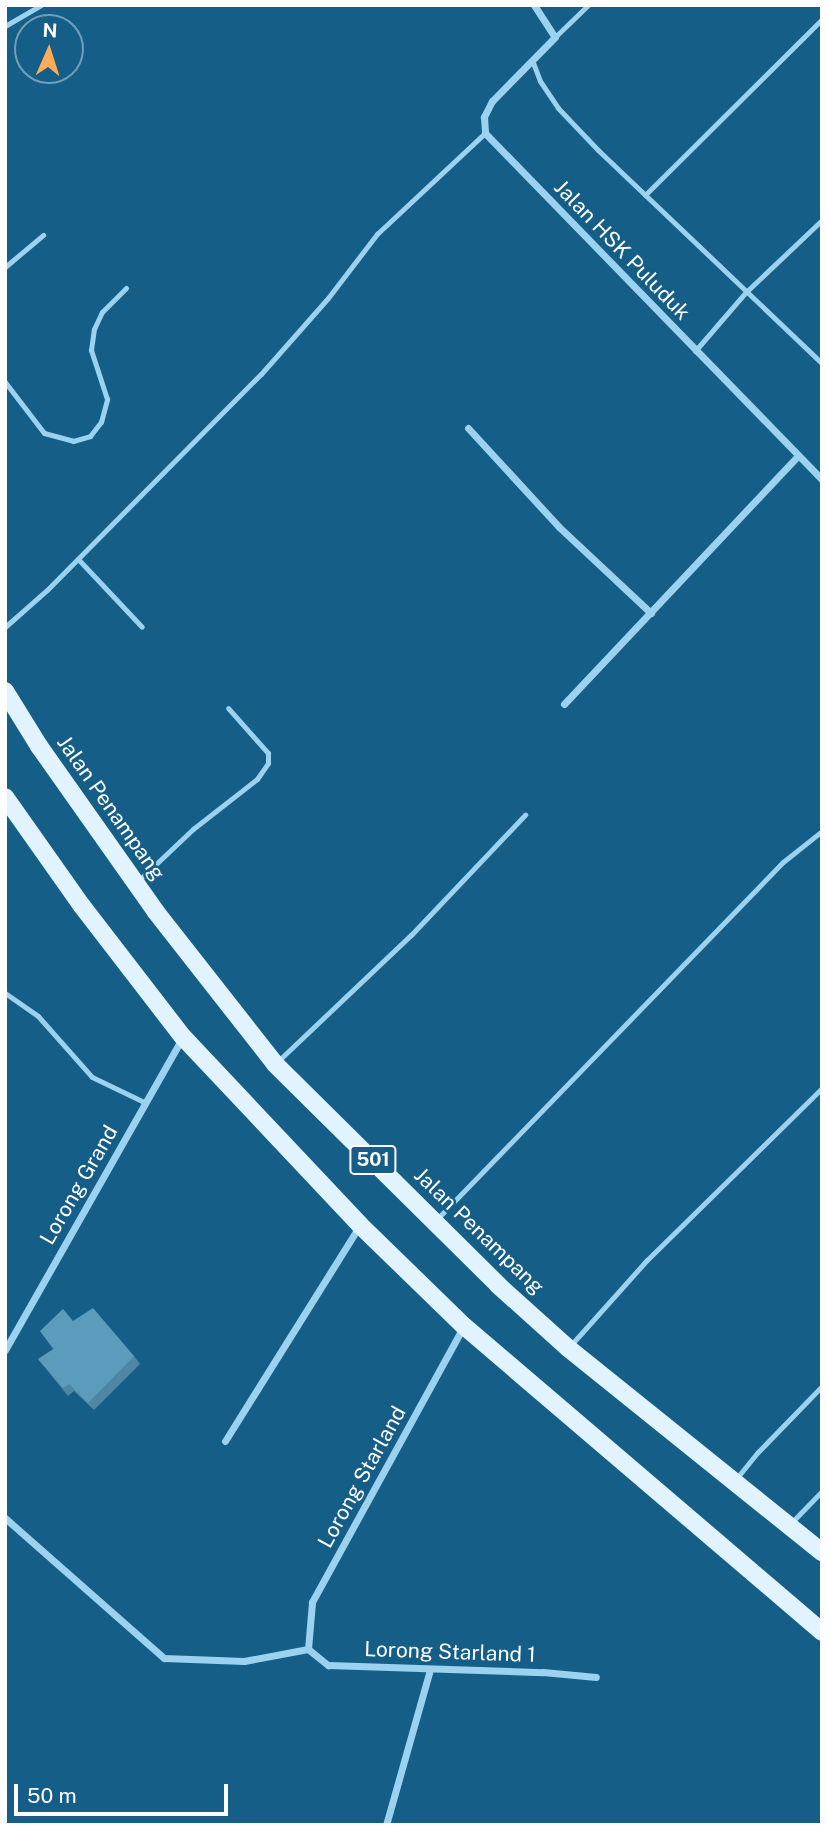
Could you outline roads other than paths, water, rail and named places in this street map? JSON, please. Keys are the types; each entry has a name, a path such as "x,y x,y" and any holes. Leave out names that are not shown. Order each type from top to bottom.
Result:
{"main road":[{"name":"Jalan Penampang","path":"5,691 38,746 136,883 275,1065 498,1285 568,1348 822,1552"},
{"name":"501","path":"5,796 82,906 183,1037 360,1225 464,1326 822,1632"}],"street":[{"path":"485,133 484,117 492,101 555,37 534,5"},
{"name":"Jalan HSK Puluduk","path":"485,133 822,479"},
{"path":"468,428 558,527 651,613"},
{"path":"564,704 799,456"},
{"name":"Lorong Grand","path":"5,1350 183,1037"},
{"path":"225,1441 360,1225"},
{"name":"Lorong Starland","path":"308,1649 312,1602 464,1326"},
{"path":"5,1518 164,1658 244,1661 308,1649"},
{"name":"Lorong Starland 1","path":"308,1649 328,1665 543,1672 596,1677"},
{"path":"386,1825 429,1670"}],"lane":[{"path":"5,26 41,5"},
{"path":"555,37 588,5"},
{"path":"645,195 822,19"},
{"path":"532,60 540,81 558,108 645,195 822,363"},
{"path":"5,627 78,559 295,337 377,234 485,133"},
{"path":"695,351 747,292 822,220"},
{"path":"5,267 43,235"},
{"path":"5,382 44,433 73,441 90,436 101,422 107,399 92,350 93,329 102,312 127,288"},
{"path":"78,559 142,627"},
{"path":"136,883 193,830 257,779 268,763 268,753 229,708"},
{"path":"275,1065 411,935 526,815"},
{"path":"436,1221 783,862 822,831"},
{"path":"5,993 38,1016 92,1077 146,1103"},
{"path":"568,1348 647,1260 822,1088"},
{"path":"734,1482 758,1451 822,1386"},
{"path":"788,1525 822,1491"}]}
